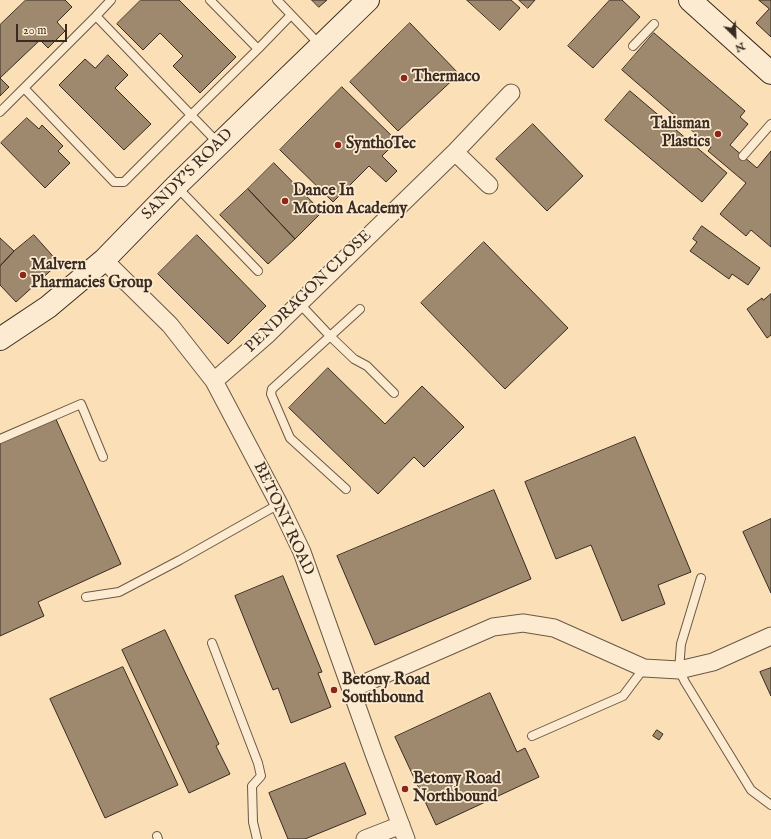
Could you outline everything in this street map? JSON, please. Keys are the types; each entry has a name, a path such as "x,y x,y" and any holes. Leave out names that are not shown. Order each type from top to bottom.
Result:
{"street":[{"name":"SANDY'S ROAD","path":"0,339 48,307 104,260 176,186 368,0"},
{"path":"690,0 771,72"},
{"name":"PENDRAGON CLOSE","path":"214,381 268,334 455,152 511,93"},
{"path":"455,152 489,185"},
{"name":"BETONY ROAD","path":"104,260 170,325 214,381 279,504 302,552 374,754 404,832"},
{"path":"0,324 0,339"},
{"path":"351,689 493,627 523,623 554,628 644,668 679,670 713,662 771,636"},
{"path":"366,839 404,832"}],"lane":[{"path":"210,0 258,49"},
{"path":"277,0 320,46"},
{"path":"0,112 96,16 107,1"},
{"path":"24,88 114,182 124,182 291,15"},
{"path":"96,16 219,144"},
{"path":"633,46 654,24"},
{"path":"743,156 770,125"},
{"path":"176,186 258,271"},
{"path":"299,303 354,359 367,366 394,393"},
{"path":"346,490 290,438 271,394 272,389 360,309"},
{"path":"0,438 81,404 104,457"},
{"path":"86,597 119,592 180,560 279,504"},
{"path":"701,578 681,644 679,670 684,682 751,790 771,805"},
{"path":"212,643 258,762 261,776 252,786 253,822 258,839"},
{"path":"532,736 624,696 644,668"}],"building":[{"path":"26,0 65,0 72,7 57,22 65,31 48,48 40,40 0,78 0,25"},
{"path":"141,0 179,0 236,57 200,93 173,66 183,56 160,33 143,50 117,24"},
{"path":"312,0 327,0 319,7"},
{"path":"467,0 511,0 520,8 500,30"},
{"path":"519,0 535,0 528,8"},
{"path":"610,0 622,0 640,17 593,68 568,46"},
{"path":"759,0 771,0 771,37 756,23 769,9"},
{"name":"Thermaco","path":"410,23 459,74 398,131 350,82"},
{"name":"Talisman Plastics","path":"654,33 745,111 740,117 748,124 730,145 757,168 771,151 771,247 751,230 746,236 720,214 746,183 708,151 711,147 622,70"},
{"path":"108,55 128,75 115,88 151,124 124,150 59,85 85,59 95,68"},
{"path":"0,78 9,87 0,96"},
{"name":"SynthoTec","path":"342,87 397,141 382,156 397,171 386,182 369,166 333,202 280,150"},
{"path":"630,91 727,173 702,202 605,120"},
{"path":"27,118 39,129 42,125 63,146 58,151 70,163 45,188 1,143"},
{"path":"533,124 583,176 547,211 496,159"},
{"name":"Dance In Motion Academy","path":"274,163 322,212 295,239 248,189"},
{"path":"248,189 295,239 268,264 220,215"},
{"path":"702,226 760,268 748,285 732,274 729,279 690,251 697,242 693,239"},
{"name":"Malvern Pharmacies Group","path":"34,235 59,263 16,302 0,285 0,266 14,251"},
{"path":"197,235 266,306 228,344 158,274"},
{"path":"0,238 14,251 0,266"},
{"path":"484,242 568,328 505,389 421,303"},
{"path":"771,294 771,335 767,338 747,309 762,298 763,300"},
{"path":"328,368 385,424 422,386 464,427 424,467 414,457 378,494 289,408"},
{"path":"55,417 121,564 38,602 44,616 0,636 0,442"},
{"path":"635,437 691,572 658,585 665,604 622,621 591,545 556,559 525,482"},
{"path":"494,490 531,579 375,645 337,556"},
{"path":"771,519 771,593 743,532"},
{"path":"283,576 322,672 318,673 331,707 291,723 278,688 273,690 235,596"},
{"path":"165,630 219,744 216,746 230,774 189,793 122,650"},
{"path":"123,667 178,785 105,818 50,699"},
{"path":"771,668 771,696 760,672"},
{"path":"490,693 517,752 525,748 539,777 436,825 395,737"},
{"path":"657,730 663,734 659,740 653,736"},
{"path":"345,763 366,814 305,839 288,839 269,793"}],"place":[{"name":"Thermaco","path":"404,78"},
{"name":"Talisman Plastics","path":"718,134"},
{"name":"SynthoTec","path":"338,145"},
{"name":"Dance In Motion Academy","path":"285,201"},
{"name":"Malvern Pharmacies Group","path":"23,275"},
{"name":"Betony Road Southbound","path":"334,690"},
{"name":"Betony Road Northbound","path":"405,789"}]}
